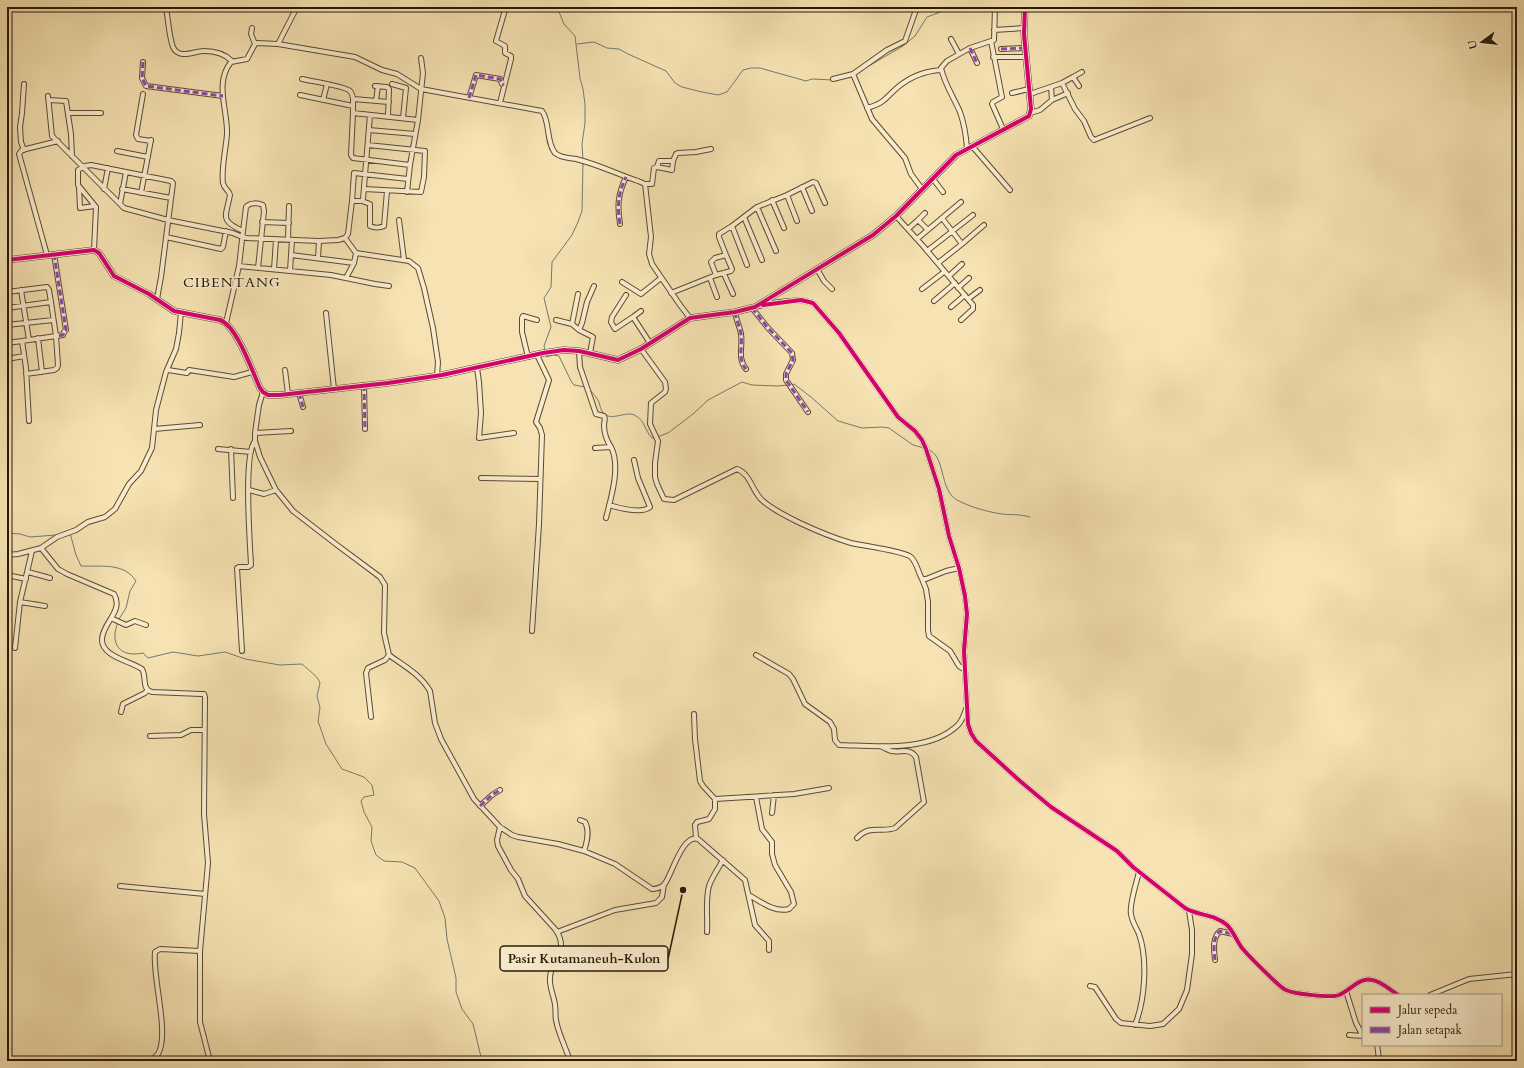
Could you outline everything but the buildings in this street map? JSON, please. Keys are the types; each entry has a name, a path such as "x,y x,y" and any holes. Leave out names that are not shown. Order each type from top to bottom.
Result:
{"street":[{"path":"166,7 173,45 177,51 188,54 205,51 223,54 232,61"},
{"path":"278,44 297,7"},
{"path":"500,103 511,56 505,53 505,46 496,41 504,7"},
{"path":"833,79 853,74 887,50 906,41 917,7"},
{"path":"941,70 947,61 959,54 970,48 994,40 995,7"},
{"path":"1026,7 1024,28 1030,113"},
{"path":"252,28 255,44"},
{"path":"994,30 1024,28"},
{"path":"951,39 959,54"},
{"path":"991,41 1002,97 992,104 1003,129"},
{"path":"243,231 227,222 225,218 230,195 230,192 224,187 223,177 227,132 223,96 225,72 232,61 247,59 255,44 259,42 355,57 382,70 397,74 421,89 542,112 545,117 546,128 555,153 562,157 588,162 645,184 652,184 654,168 657,167 659,161 673,161"},
{"path":"970,48 977,63"},
{"path":"1001,49 1025,48"},
{"path":"994,57 1026,57"},
{"path":"407,192 424,73 421,58"},
{"path":"143,62 142,78 146,86 223,96"},
{"path":"867,108 880,104 905,81 925,72 941,70"},
{"path":"941,70 960,113 970,147 1010,190"},
{"path":"1012,93 1051,87 1082,72"},
{"path":"853,74 874,123 905,158 911,174 922,189"},
{"path":"469,98 476,75 500,79 504,85"},
{"path":"1073,77 1079,86"},
{"path":"302,79 327,84 350,91 353,99 351,156 354,158 410,165"},
{"path":"1062,83 1083,119 1089,134 1094,140 1150,118"},
{"path":"24,84 20,127 21,142 24,150"},
{"path":"323,100 327,84"},
{"path":"392,84 406,88 403,118"},
{"path":"376,101 376,86 389,88 388,116"},
{"path":"1051,87 1052,100"},
{"path":"754,307 873,235 896,216 956,155 1026,118 1030,113 1040,110 1052,100 1068,93"},
{"path":"141,193 151,140 138,139 136,135 143,94"},
{"path":"300,95 353,106"},
{"path":"72,156 71,134 65,100 48,98 52,135 58,141 72,156 104,189 127,210 168,220 226,231 242,237 261,239 319,241 345,238 349,233 353,174 408,179"},
{"path":"353,99 389,102"},
{"path":"68,113 100,113"},
{"path":"353,113 418,120"},
{"path":"362,201 370,115"},
{"path":"369,130 415,134"},
{"path":"47,254 20,152 58,141"},
{"path":"364,188 387,191 421,192 424,177 425,152 368,146"},
{"path":"657,167 672,170 673,161 676,154 711,149"},
{"path":"116,151 148,157"},
{"path":"96,206 80,208 77,173 78,170 83,167 91,165 108,168 171,181 173,184 157,299"},
{"path":"104,189 108,168"},
{"path":"120,204 126,172"},
{"path":"620,224 618,202 621,188 626,177"},
{"path":"933,179 943,192"},
{"path":"672,293 732,270 718,236 721,231 732,226 757,207 787,195 812,182 816,182 825,203"},
{"path":"645,184 651,237 650,258 654,268 690,318"},
{"path":"79,187 96,206 94,250"},
{"path":"802,187 812,211"},
{"path":"122,189 171,198"},
{"path":"352,201 362,201 370,204 370,226 382,227 384,226 387,191"},
{"path":"787,195 797,221"},
{"path":"772,200 784,228"},
{"path":"916,239 961,202"},
{"path":"226,323 239,266 246,207 253,204 263,205 258,268"},
{"path":"289,206 288,223 291,255 290,271"},
{"path":"757,207 776,250"},
{"path":"908,229 925,213"},
{"path":"927,250 973,215"},
{"path":"896,216 973,305 973,309 961,320"},
{"path":"744,217 762,260"},
{"path":"942,218 962,244"},
{"path":"399,220 404,260"},
{"path":"918,220 927,230"},
{"path":"262,222 288,223"},
{"path":"938,263 984,225"},
{"path":"732,226 747,265"},
{"path":"166,237 221,249 223,247 226,231"},
{"path":"345,238 356,253 404,260 415,264 418,268 423,284 436,347 438,362 437,376"},
{"path":"274,269 276,240"},
{"path":"318,258 319,241"},
{"path":"7,260 47,254 94,250 99,253 114,276 137,287 171,309 220,320 226,323 239,342 252,372 263,392 272,395 437,376 556,351 579,351 618,360 641,350 690,318 735,312 779,302 801,300 813,303 839,333 894,412 915,431 922,440 943,505 949,536 960,568 967,614 964,670 968,724 971,733 979,744 1051,807 1117,851 1139,872 1189,911 1204,914 1217,919 1230,928 1246,953 1286,990 1323,996 1339,996 1357,984 1369,979 1396,994"},
{"path":"346,278 354,263 356,253"},
{"path":"7,343 63,335 63,332 66,330 54,254"},
{"path":"291,255 354,263"},
{"path":"716,275 712,262 715,258 726,255"},
{"path":"949,276 962,264"},
{"path":"239,266 346,278 389,286"},
{"path":"817,269 824,281 832,289"},
{"path":"922,289 944,272"},
{"path":"724,274 733,294"},
{"path":"622,282 641,294 661,278"},
{"path":"710,278 717,298"},
{"path":"958,288 968,278"},
{"path":"934,301 955,284"},
{"path":"578,330 582,323 587,302 594,286"},
{"path":"7,292 47,287 49,290 56,336 58,357 57,368 26,374"},
{"path":"21,290 29,340"},
{"path":"968,299 980,290"},
{"path":"572,324 578,294"},
{"path":"626,295 612,318 611,322 613,330 641,311"},
{"path":"951,306 965,295"},
{"path":"7,308 50,302"},
{"path":"754,307 768,328 792,353 793,360 786,374 786,380 808,412"},
{"path":"7,555 41,548 57,537 76,530 86,522 105,517 115,509 129,484 140,471 148,458 152,448 156,410 176,349 181,312"},
{"path":"735,312 741,333 742,346 740,353 746,369"},
{"path":"326,313 334,389"},
{"path":"528,357 522,332 522,318 524,316 537,320"},
{"path":"633,317 650,343"},
{"path":"7,325 54,320"},
{"path":"556,320 572,324 578,330 593,337 590,354"},
{"path":"38,338 42,372"},
{"path":"22,341 29,421"},
{"path":"641,350 665,382 666,386 665,392 651,403 650,421 658,441 654,477 664,499 674,500 733,470 740,470 748,477 758,496 764,502 800,523 852,543 905,554 914,561 926,589 929,636 950,652 959,666 964,670"},
{"path":"579,351 580,367 592,398 594,412 604,416 605,418 604,425 607,439 615,456 616,465 606,518"},
{"path":"532,631 539,524 542,435 536,422 549,380 537,355"},
{"path":"7,359 24,356"},
{"path":"477,368 480,413 479,438 514,433"},
{"path":"168,370 187,373 189,370 193,369 212,374 234,376 252,372"},
{"path":"285,370 288,394"},
{"path":"364,385 365,429"},
{"path":"263,392 260,401 255,441 260,457 276,490 293,511 384,580 384,633 389,655 418,675 428,687 435,723 441,739 480,806 500,827 512,835 584,851 620,867 650,888 657,889 664,884"},
{"path":"299,393 303,407"},
{"path":"154,428 200,425"},
{"path":"255,433 291,430"},
{"path":"242,651 237,568 248,567 251,565 248,518 251,452 252,445 255,441"},
{"path":"595,448 610,447"},
{"path":"218,449 251,452"},
{"path":"231,450 234,498"},
{"path":"609,505 623,509 642,510 650,507 638,478 634,460"},
{"path":"481,478 540,479"},
{"path":"249,490 264,494 276,490"},
{"path":"41,548 58,569 114,594 117,605 102,637 104,647 115,657 142,669 145,688 148,691"},
{"path":"15,648 20,602 32,551"},
{"path":"922,579 960,568"},
{"path":"28,572 50,578"},
{"path":"7,575 26,579"},
{"path":"20,602 45,606"},
{"path":"112,618 126,625 135,621 146,625"},
{"path":"371,717 366,672 368,668 385,660 389,655"},
{"path":"756,655 789,674 805,704 830,722 834,729 836,743 839,744 881,747 910,745 936,739 958,725 967,707"},
{"path":"121,712 123,704 148,691 204,694 204,814 208,855 200,951 200,1022 210,1061"},
{"path":"694,714 700,783 715,799 715,809 709,819 697,822 695,825 696,838 745,880 755,925 769,940 769,950"},
{"path":"150,736 181,735 190,730 204,730"},
{"path":"857,838 864,832 873,829 895,828 924,802 916,757 906,750 890,751 881,747"},
{"path":"715,799 794,794 829,788"},
{"path":"480,806 500,790"},
{"path":"772,813 774,795"},
{"path":"749,895 771,907 783,910 789,909 794,904 791,892 775,865 772,854 772,842 762,829 756,796"},
{"path":"580,820 585,822 588,829 584,851"},
{"path":"500,827 497,840 498,846 511,870 518,879 525,896 557,932 560,942 560,955 551,972 550,979 555,1004 555,1019 570,1061"},
{"path":"557,932 615,910 656,903 662,896 664,884 670,871 687,842 693,838 696,838"},
{"path":"707,932 708,913 706,905 709,888 723,860"},
{"path":"1135,1025 1140,1013 1142,1000 1144,961 1139,933 1133,923 1130,910 1139,872"},
{"path":"120,886 205,894"},
{"path":"1090,986 1095,988 1116,1019 1121,1023 1150,1026 1163,1024 1179,1009 1187,990 1192,954 1192,930 1189,911"},
{"path":"1215,960 1214,945 1217,934 1220,931 1233,934"},
{"path":"152,1061 158,1054 161,1032 155,952 160,949 200,951"},
{"path":"1432,994 1470,979 1517,974"},
{"path":"1346,992 1356,1023 1362,1034"},
{"path":"1349,1035 1362,1036"},
{"path":"1376,1046 1379,1061"}],"waterway":[{"path":"557,7 564,24 575,36 585,104 585,123 582,144 583,160"},
{"path":"867,67 903,46 915,36 927,17 954,7"},
{"path":"577,44 594,42 607,48 619,49 666,71 675,83 682,87 718,95 727,92 743,70 751,68 760,68 806,81 812,79 833,80"},
{"path":"545,350 544,346 551,327 544,298 551,287 552,262 572,235 582,211 583,163"},
{"path":"546,355 546,357 553,355 559,356 574,385 585,387"},
{"path":"657,437 668,433 693,414 708,400 742,382 752,385 788,385"},
{"path":"791,385 794,384 811,397 838,421 862,428 889,428 913,445 924,448"},
{"path":"590,390 599,402 601,410 605,415 614,416 632,414 639,418 652,438 654,438"},
{"path":"927,449 933,452 937,458 947,488 951,495 957,500 973,507 991,512 1030,517"},
{"path":"7,533 20,534 30,537 56,535"},
{"path":"70,533 76,555 81,566 104,566 118,568 131,575 136,581 130,591 126,608 119,619"},
{"path":"118,622 115,637 116,643 118,648 128,653 143,653 148,658 173,652 198,656 225,652 245,659 280,665 302,664 317,678 320,683 317,696 320,708 318,721 326,744 342,769 364,777 372,785 374,795 364,797 361,801 364,812 372,827 371,841 376,855 384,861 402,862 415,868 439,901 445,918 447,939 456,978 456,992 462,1009 473,1024 482,1061"}],"marked path":[{"path":"970,48 977,63"},
{"path":"1001,49 1025,48"},
{"path":"143,62 142,78 146,86 223,96"},
{"path":"469,98 476,75 500,79 504,85"},
{"path":"620,224 619,200 621,189 626,177"},
{"path":"54,254 66,330 63,335 56,336"},
{"path":"752,308 768,328 792,353 793,360 786,374 786,380 808,412"},
{"path":"735,312 741,334 741,357 743,365 746,369"},
{"path":"364,385 365,429"},
{"path":"299,393 303,407"},
{"path":"480,806 500,790"},
{"path":"1215,960 1214,945 1217,934 1220,931 1233,934"}],"cycle path":[{"path":"7,260 94,250 99,253 114,276 149,294 174,311 220,320 226,324 238,340 260,388 268,395 388,383 442,375 543,353 564,350 579,351 618,360 641,349 690,318 735,312 755,307 873,235 896,216 956,155 1029,116 1031,109 1024,34 1025,7"},
{"path":"763,305 801,300 813,303 839,333 898,417 915,431 922,440 939,489 949,536 959,568 965,596 967,614 964,651 968,724 976,741 1051,807 1117,851 1133,867 1185,908 1222,921 1227,925 1242,948 1282,988 1297,993 1335,996 1343,993 1359,982 1372,980 1379,982 1397,994"}],"place":[{"name":"Pasir Kutamaneuh-Kulon","path":"683,890"}],"district":[{"name":"CIBENTANG","path":"232,282"}]}
